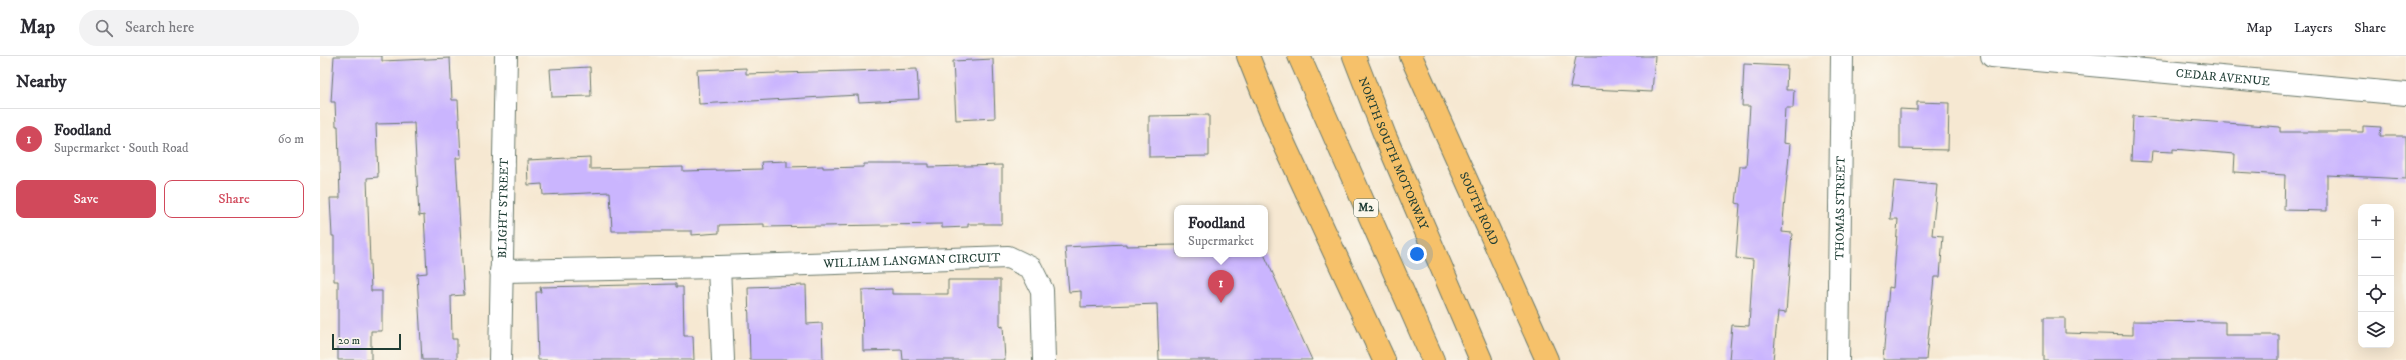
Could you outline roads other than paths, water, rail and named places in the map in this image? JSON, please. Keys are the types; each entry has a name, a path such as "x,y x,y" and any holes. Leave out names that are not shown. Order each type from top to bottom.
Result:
{"main road":[{"path":"1248,56 1276,126 1384,360"},
{"name":"M2","path":"1299,56 1433,360"},
{"name":"NORTH SOUTH MOTORWAY","path":"1354,56 1385,136 1481,360"},
{"name":"SOUTH ROAD","path":"1411,56 1547,360"}],"street":[{"name":"BLIGHT STREET","path":"500,360 506,56"},
{"name":"THOMAS STREET","path":"1838,360 1842,56"},
{"name":"CEDAR AVENUE","path":"1992,56 2406,94"},
{"name":"WILLIAM LANGMAN CIRCUIT","path":"501,271 719,267 1008,257 1031,268 1042,290 1044,360"},
{"path":"719,267 723,360"}],"place":[{"name":"Foodland","path":"1221,303"}]}
